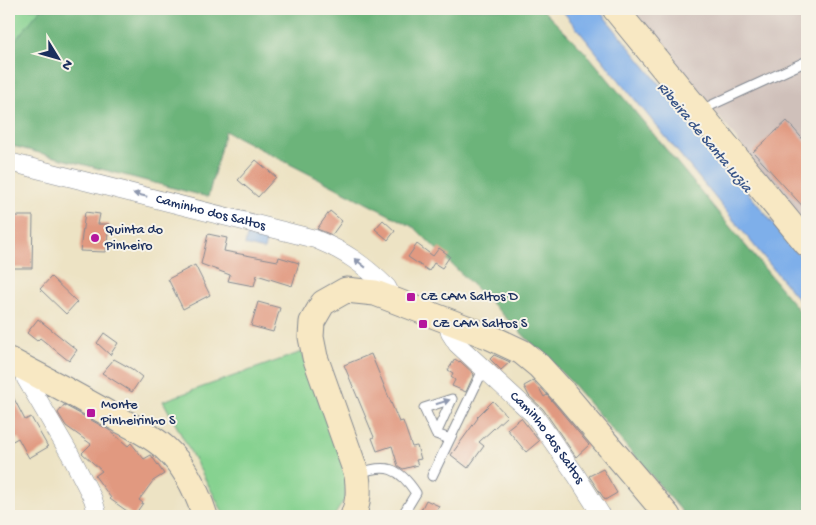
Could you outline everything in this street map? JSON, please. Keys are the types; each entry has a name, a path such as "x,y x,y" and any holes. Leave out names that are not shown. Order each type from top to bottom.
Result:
{"main road":[{"path":"614,9 807,244"},
{"path":"353,516 358,502 357,474 315,357 311,337 312,322 323,303 346,290 375,293 490,337 522,352 539,366 563,392 668,516"},
{"path":"16,363 150,437 165,448 182,466 192,483 205,516"}],"street":[{"name":"Caminho dos Saltos","path":"9,162 315,239 339,249 355,259 387,287 390,299"},
{"name":"Caminho dos Saltos","path":"447,321 450,333 457,344 534,415 602,516"},
{"path":"16,363 70,454 93,499 98,516"}],"lane":[{"path":"699,111 807,61"},
{"path":"432,476 484,368"},
{"path":"436,434 450,439"},
{"path":"357,474 372,468 388,468 402,474 416,493 402,516"}],"shaded area":[{"path":"631,9 807,9 807,232 710,105"}],"green space":[{"path":"9,9 44,9 9,52"},
{"path":"41,9 542,9 589,56 807,320 807,516 686,516 570,381 415,228 225,131 208,197 9,145 9,50"},
{"path":"302,352 347,473 345,499 334,516 225,516 163,401"}],"water":[{"path":"561,9 598,9 807,265 807,310"},
{"path":"247,236 266,241 264,250 245,245"}],"building":[{"path":"787,121 807,144 807,211 753,152"},
{"path":"256,160 276,177 258,197 238,180"},
{"path":"330,211 342,221 332,235 317,229"},
{"name":"Quinta do Pinheiro","path":"85,212 100,214 98,224 109,224 106,252 80,251"},
{"path":"9,216 33,216 32,268 9,268"},
{"path":"383,220 395,231 388,240 375,229"},
{"path":"208,234 227,238 224,251 278,261 279,257 299,263 292,286 257,275 254,286 228,281 230,275 201,264"},
{"path":"417,244 433,256 439,248 450,256 442,268 434,263 429,271 408,257"},
{"path":"195,265 210,295 183,309 168,279"},
{"path":"51,277 77,302 66,314 40,289"},
{"path":"258,302 280,308 273,332 251,326"},
{"path":"38,319 77,350 69,361 40,338 37,341 27,333"},
{"path":"104,333 118,343 110,355 97,343"},
{"path":"371,354 399,422 403,421 412,447 417,446 421,459 416,460 418,465 403,469 398,466 392,446 377,451 372,438 374,437 344,365"},
{"path":"494,355 510,362 501,370 490,359"},
{"path":"114,359 142,377 132,392 102,373"},
{"path":"455,359 460,361 474,374 466,392 452,386 455,380 451,377 453,373 448,370"},
{"path":"533,381 544,397 547,395 589,445 576,457 543,409 529,396 524,386"},
{"path":"9,389 25,420 31,417 48,447 29,458 18,438 9,443"},
{"path":"493,401 507,416 479,442 484,446 468,468 451,455 477,417"},
{"path":"64,405 109,430 128,446 131,443 144,459 151,455 164,474 153,481 139,500 143,503 134,516 110,499 95,476 102,471 82,453 91,444 66,426 58,413"},
{"path":"521,418 539,441 526,452 507,429"},
{"path":"603,469 617,493 605,500 589,476"},
{"path":"426,500 439,506 434,516 418,516"}],"place":[{"name":"Quinta do Pinheiro","path":"95,238"},
{"name":"CZ CAM Saltos D","path":"411,297"},
{"name":"CZ CAM Saltos S","path":"423,324"},
{"name":"Monte Pinheirinho S","path":"91,413"}],"water label":[{"name":"Ribeira de Santa Luzia","path":"704,138"}]}
